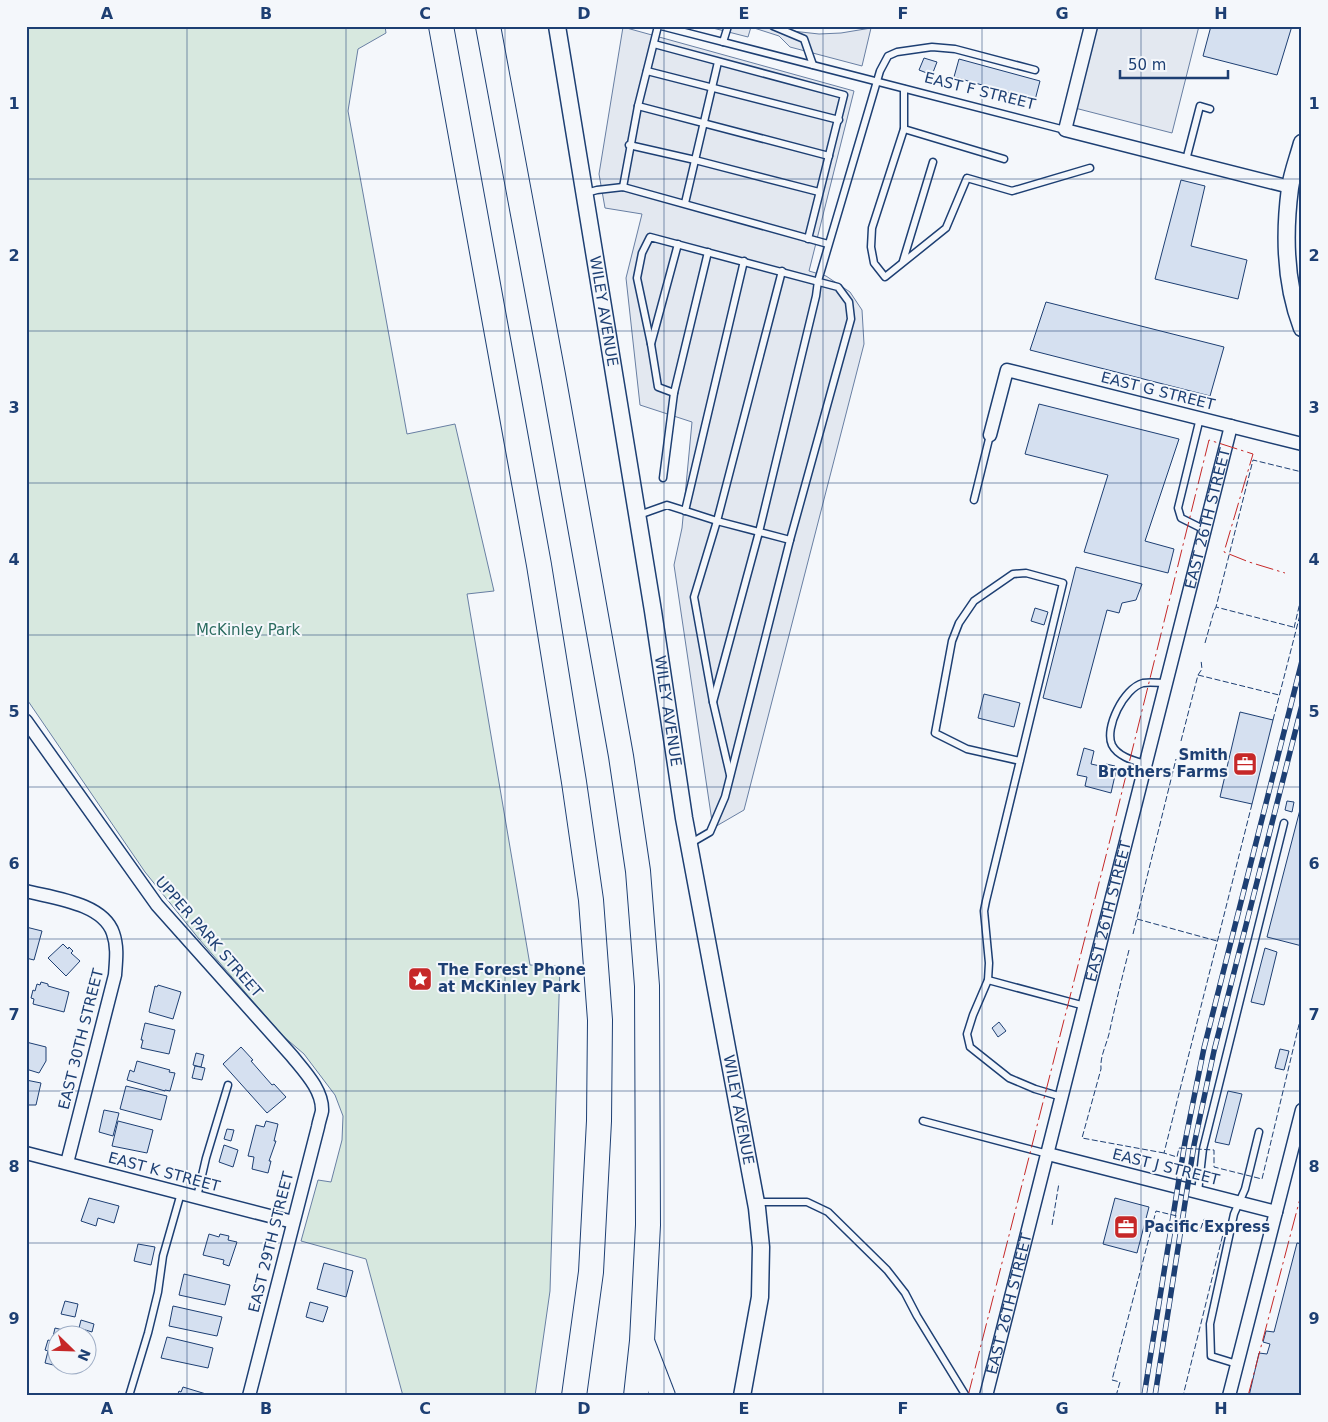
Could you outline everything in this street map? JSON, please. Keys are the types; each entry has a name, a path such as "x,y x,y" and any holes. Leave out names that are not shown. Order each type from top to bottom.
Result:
{"highway":[{"path":"425,26 539,565"},
{"path":"441,26 539,565 591,900 600,1020 599,1121 591,1272 574,1396"},
{"path":"488,26 621,756 638,871 648,996 648,1225 642,1341 636,1396"},
{"path":"493,54 499,26"},
{"path":"642,1341 663,1396"}],"street":[{"name":"WILEY AVENUE","path":"557,26 689,845 756,1202 761,1247 760,1297 742,1396"},
{"path":"1065,130 1091,26"},
{"name":"EAST F STREET","path":"1065,130 1290,187"},
{"path":"1302,143 1290,187 1287,253 1291,289 1302,328"},
{"name":"EAST G STREET","path":"990,435 1007,370 1302,444"},
{"name":"EAST 26TH STREET","path":"986,1396 1231,426"},
{"name":"UPPER PARK STREET","path":"26,721 157,906 292,1056 308,1075 320,1097"},
{"name":"EAST 30TH STREET","path":"26,891 81,905 96,913 108,923 113,932 116,946 115,975 67,1163"},
{"name":"EAST 29TH STREET","path":"249,1396 322,1110 320,1097"},
{"path":"1229,1396 1302,1110"},
{"name":"EAST K STREET","path":"26,1153 293,1222"},
{"name":"EAST J STREET","path":"1048,1154 1276,1212"}],"lane":[{"path":"622,187 638,106 660,26"},
{"name":"EAST F STREET","path":"660,26 1065,130"},
{"path":"723,42 728,26"},
{"path":"773,26 804,39 814,65"},
{"path":"654,44 844,96 808,239"},
{"path":"713,702 759,532 816,296 818,280 876,81 888,56 898,52 932,47 955,49 1035,70"},
{"path":"684,204 718,62"},
{"path":"647,71 839,120"},
{"path":"904,89 904,128 872,228 871,247 874,262 885,277 946,228 967,178 1012,191 1090,168"},
{"path":"638,106 829,156"},
{"path":"1186,160 1200,106 1210,109"},
{"path":"904,128 1004,159"},
{"path":"629,145 819,192"},
{"path":"903,262 933,162"},
{"path":"585,194 597,190 622,187 828,244"},
{"path":"674,393 658,387 637,278 642,253 650,237 818,280 838,287 849,302 851,319 790,540 725,797 710,832 689,845"},
{"path":"651,344 678,244"},
{"path":"663,478 674,393 708,252"},
{"path":"685,512 744,261"},
{"path":"730,776 713,702 694,597 718,521 782,271"},
{"path":"1200,418 1178,508 1182,518 1204,530"},
{"path":"974,500 990,435"},
{"path":"637,515 667,505 685,512 790,540"},
{"path":"1020,761 968,749 934,733 952,641 959,623 974,601 1013,574 1026,573 1063,583 984,911 989,963 988,980 967,1034 970,1047 1010,1078 1035,1089 1062,1096"},
{"path":"1146,764 1120,755 1112,746 1110,734 1118,706 1129,693 1141,683 1166,683"},
{"path":"1198,1192 1203,1149 1284,822"},
{"path":"988,980 1085,1006"},
{"path":"196,1197 228,1084"},
{"path":"923,1121 1048,1154"},
{"path":"1237,1364 1211,1356 1210,1324 1234,1214 1247,1183 1259,1132"},
{"path":"129,1396 148,1333 158,1292 163,1256 181,1193"},
{"path":"756,1202 807,1202 828,1212 887,1270 905,1293 966,1396"}],"green space":[{"name":"McKinley Park","path":"26,26 385,26 386,33 358,49 348,111 407,434 455,424 494,591 467,594 530,965 560,966 550,1291 535,1396 403,1396 366,1259 301,1241 318,1180 331,1182 342,1140 343,1116 335,1095 304,1054 283,1036 199,939 145,872 26,698"}],"shaded area":[{"path":"705,26 790,26 792,31 819,34 841,33 871,28 862,66 790,47 779,36 751,27 748,37"},
{"path":"1091,26 1199,26 1172,133 1071,107"},
{"path":"623,27 854,91 809,271 826,276 850,292 862,310 864,344 744,810 713,828 674,565 682,528 692,422 640,405 626,278 642,214 605,208 599,174"}],"building":[{"path":"1211,26 1292,26 1277,75 1203,56"},
{"path":"924,58 937,62 932,75 919,70"},
{"path":"959,59 1040,81 1035,100 954,77"},
{"path":"1181,180 1205,186 1191,246 1247,260 1238,299 1155,279"},
{"path":"1046,302 1224,347 1210,396 1030,350"},
{"path":"1039,404 1179,439 1145,541 1174,549 1168,573 1084,552 1108,475 1025,454"},
{"path":"1076,567 1142,584 1136,600 1122,603 1119,613 1107,610 1081,708 1043,698"},
{"path":"1035,608 1048,612 1044,625 1031,621"},
{"path":"984,694 1020,703 1014,727 978,718"},
{"name":"Smith Brothers Farms","path":"1240,712 1273,720 1252,804 1220,797"},
{"path":"1084,748 1094,751 1091,764 1105,767 1106,764 1115,766 1114,770 1116,771 1111,793 1085,786 1087,777 1077,775"},
{"path":"1287,801 1294,802 1292,812 1285,810"},
{"path":"1302,802 1302,946 1267,937"},
{"path":"26,927 42,931 34,960 26,958"},
{"path":"63,944 73,951 71,953 80,961 66,976 48,958"},
{"path":"1265,948 1277,952 1264,1005 1251,1002"},
{"path":"41,982 69,992 64,1012 33,1004 34,999 31,998 33,990 35,991 37,984 40,985"},
{"path":"158,985 181,992 173,1019 149,1012 155,986 157,987"},
{"path":"999,1022 1006,1031 998,1037 992,1028"},
{"path":"145,1023 175,1030 169,1054 141,1048"},
{"path":"26,1042 46,1047 46,1061 39,1073 26,1069"},
{"path":"241,1047 272,1085 274,1084 286,1097 267,1113 223,1064"},
{"path":"1280,1049 1289,1051 1284,1070 1275,1068"},
{"path":"196,1053 204,1055 201,1067 193,1065"},
{"path":"137,1061 175,1073 170,1091 127,1080 130,1070 134,1072"},
{"path":"195,1066 205,1068 202,1080 192,1078"},
{"path":"26,1080 41,1083 36,1105 26,1105"},
{"path":"126,1086 167,1096 161,1120 120,1109"},
{"path":"1228,1091 1242,1094 1229,1145 1215,1142"},
{"path":"104,1110 119,1113 113,1136 99,1132"},
{"path":"118,1121 153,1130 147,1153 112,1146"},
{"path":"266,1121 278,1124 268,1173 252,1169 254,1157 248,1156 256,1125 264,1127"},
{"path":"227,1129 234,1130 231,1141 224,1139"},
{"path":"224,1145 238,1150 233,1167 219,1162"},
{"path":"89,1198 119,1206 114,1223 98,1218 96,1226 81,1221"},
{"name":"Pacific Express","path":"1115,1198 1149,1207 1137,1253 1103,1244"},
{"path":"209,1234 219,1237 220,1234 229,1236 228,1240 237,1242 229,1266 223,1264 224,1260 203,1255"},
{"path":"1297,1243 1302,1244 1302,1396 1249,1396 1259,1353 1267,1354 1270,1344 1263,1342 1266,1331 1274,1332"},
{"path":"138,1244 155,1247 151,1265 134,1261"},
{"path":"324,1263 353,1271 346,1297 317,1289"},
{"path":"184,1274 230,1285 225,1305 179,1295"},
{"path":"65,1301 78,1304 75,1317 61,1314"},
{"path":"310,1302 328,1307 323,1322 306,1317"},
{"path":"173,1306 222,1317 217,1336 169,1326"},
{"path":"81,1320 94,1324 80,1324"},
{"path":"167,1337 213,1348 208,1368 161,1358"},
{"path":"48,1340 48,1351 45,1350"},
{"path":"48,1351 48,1364 45,1363"},
{"path":"183,1387 206,1394 205,1396 177,1396"}],"railway":[{"path":"1144,1396 1185,1142 1204,1048 1302,661"},
{"path":"1155,1396 1194,1145 1214,1051 1302,705"}],"fence":[{"path":"1293,627 1216,607 1253,460 1302,472"},
{"path":"1294,628 1302,594"},
{"path":"1205,643 1216,607"},
{"path":"1273,720 1302,607"},
{"path":"1181,741 1198,675 1202,669 1201,660"},
{"path":"1198,675 1279,695"},
{"path":"1133,934 1176,759"},
{"path":"1252,804 1164,1153 1177,1157 1179,1148 1214,1150 1214,1167 1262,1179 1302,1012"},
{"path":"1137,919 1217,941"},
{"path":"1129,950 1109,1034 1102,1055 1101,1069 1082,1138 1164,1153"},
{"path":"1052,1225 1059,1183"},
{"path":"1116,1396 1120,1382 1112,1380 1156,1211 1177,1216 1175,1223 1200,1231 1204,1219 1225,1226 1183,1396"}],"power":[{"path":"968,1396 1111,836 1209,440 1253,454 1224,552 1285,573"},
{"path":"1248,1396 1302,1191"}],"place":[{"name":"Smith Brothers Farms","path":"1245,764"},
{"name":"The Forest Phone at McKinley Park","path":"420,979"},
{"name":"Pacific Express","path":"1126,1227"}]}
